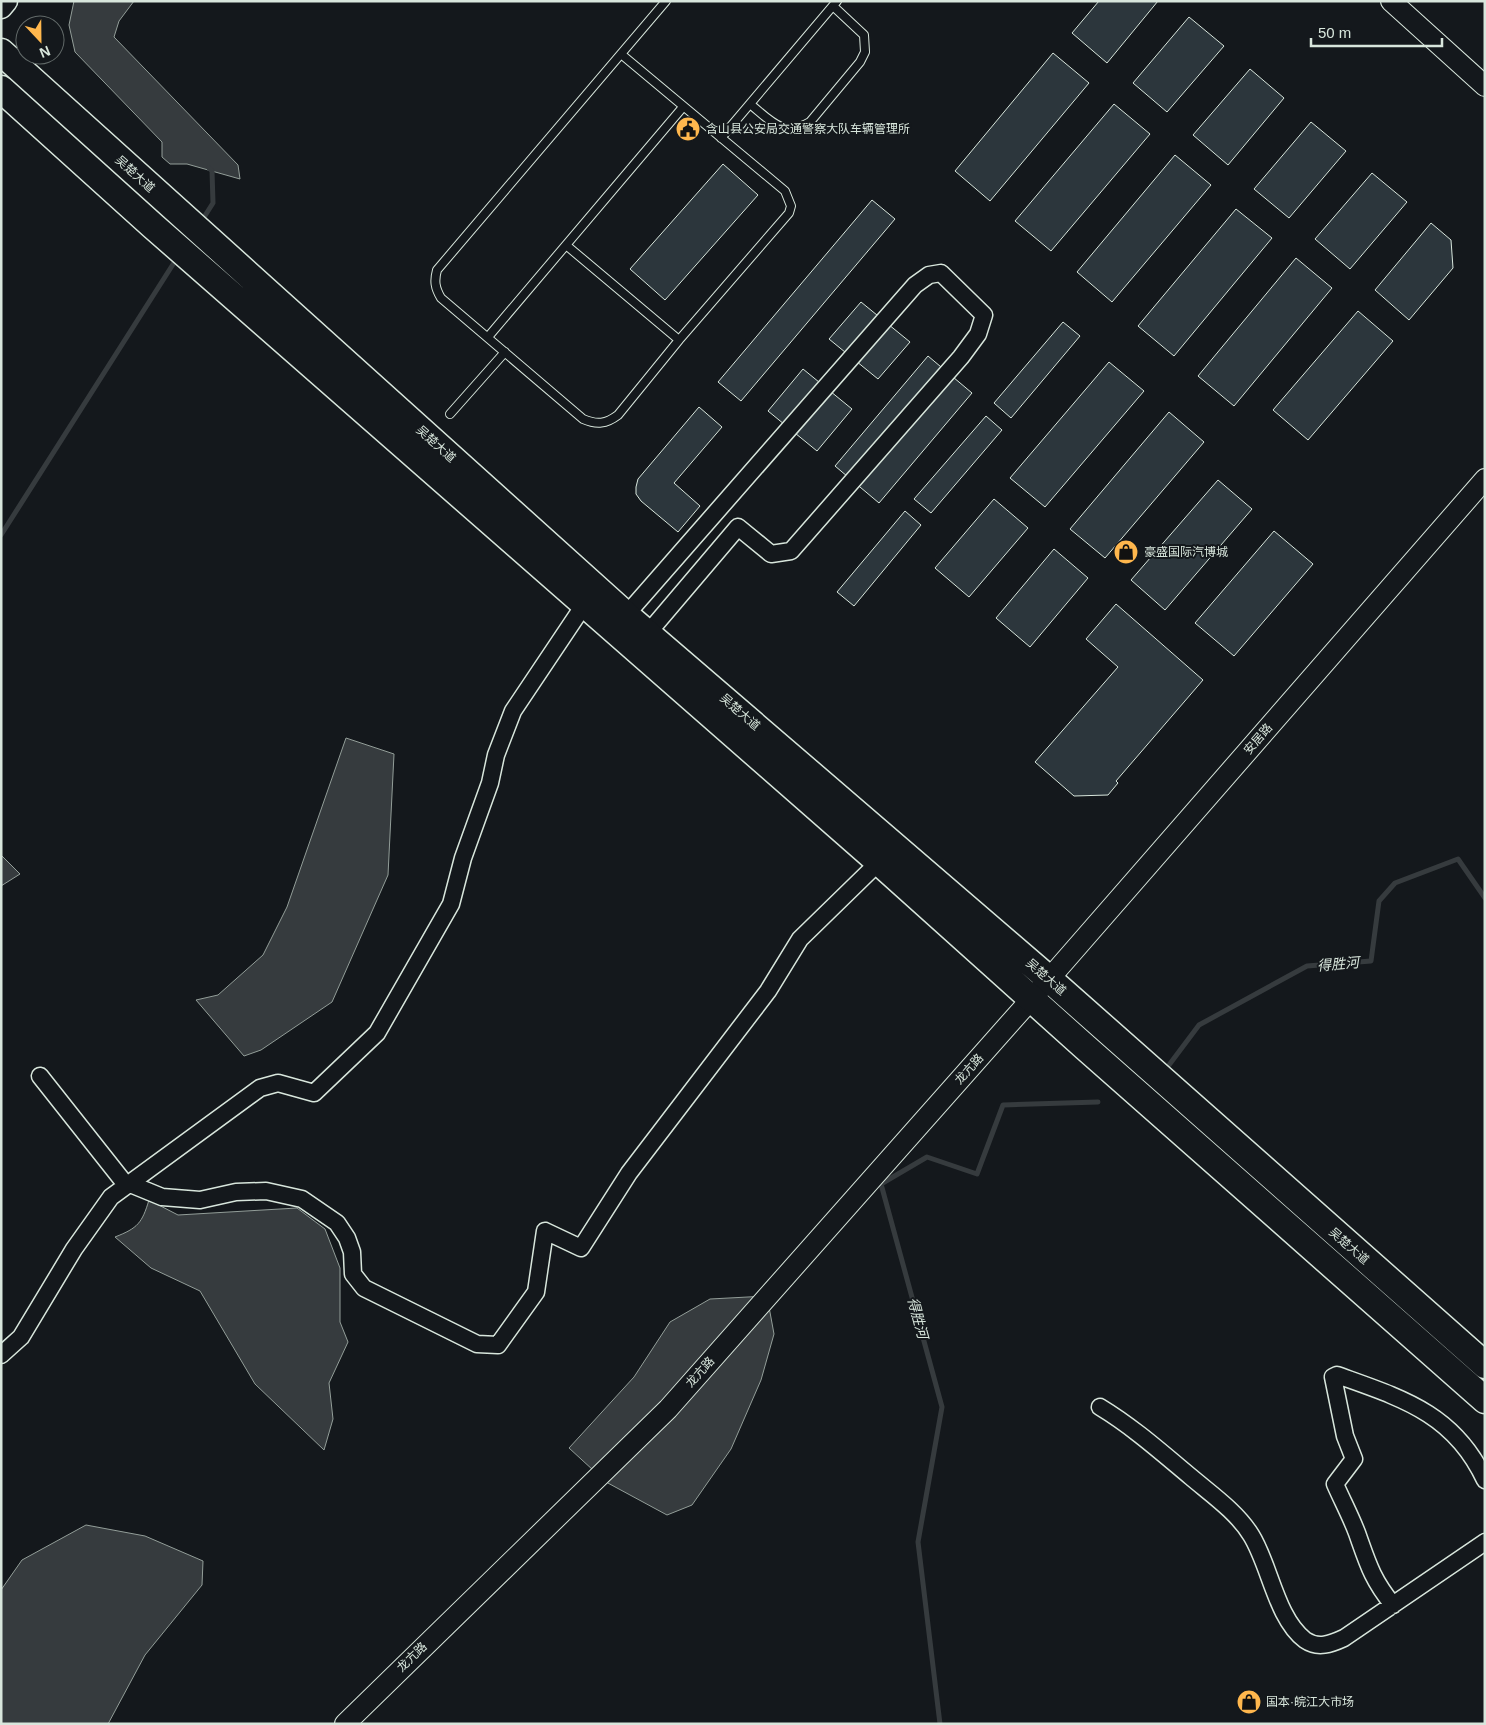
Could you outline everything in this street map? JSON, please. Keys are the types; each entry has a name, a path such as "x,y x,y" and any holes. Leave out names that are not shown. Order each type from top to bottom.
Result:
{"highway":[{"name":"吴楚大道","path":"1,52 626,615 1049,979 1102,1027 1221,1150 1485,1400"},
{"name":"吴楚大道","path":"1,89 153,226 879,862 1085,1047 1221,1150 1485,1365"}],"main road":[{"path":"1,7 6,1"}],"street":[{"path":"1391,1 1485,86"},
{"path":"626,615 915,285 929,274 941,273 984,314 978,334 961,357 791,551 771,554 738,527 648,633"},
{"name":"安居路","path":"1031,999 1485,479"},
{"path":"1,1355 21,1337 74,1249 112,1196 260,1088 278,1083 314,1093 377,1033 451,904 463,858 490,783 496,755 512,711 584,605"},
{"path":"40,1076 123,1181 162,1197 200,1200 236,1192 266,1192 302,1199 337,1223 347,1238 352,1252 354,1274 364,1288 477,1344 498,1346 536,1292 545,1231 581,1248 629,1173 768,991 800,940 879,862"},
{"name":"龙亢路","path":"345,1724 668,1408 1031,999"},
{"path":"1393,1605 1376,1583 1366,1564 1357,1532 1335,1484 1354,1459 1345,1436 1333,1377 1337,1375 1379,1390 1428,1411 1457,1436 1478,1465 1485,1480"},
{"path":"1100,1407 1127,1423 1219,1501 1250,1533 1288,1618 1304,1639 1312,1644 1332,1644 1344,1638 1485,1542"}],"lane":[{"path":"621,54 784,191 791,206 789,213 679,340 618,415 611,420 598,424 584,419 442,298 435,285 437,270 666,1"},
{"path":"721,138 835,4 864,35 865,52 860,62 810,122 801,127 783,128 772,122 750,104"},
{"path":"488,337 683,106"},
{"path":"566,245 679,340"},
{"path":"450,414 505,352"}],"shaded area":[{"path":"74,1 134,1 119,21 114,37 238,165 240,179 187,164 170,164 162,157 162,142 75,52 69,25"},
{"path":"346,738 394,754 388,875 332,1002 261,1050 244,1056 196,1000 218,995 263,955 287,907"},
{"path":"1,855 20,874 1,886"},
{"path":"149,1200 178,1215 297,1208 325,1229 340,1268 340,1322 348,1342 329,1383 333,1419 324,1450 255,1384 200,1291 151,1268 115,1237 129,1231 138,1224"},
{"path":"767,1296 774,1334 761,1380 731,1449 692,1505 667,1515 606,1482 569,1448 634,1377 670,1322 710,1299"},
{"path":"86,1525 145,1536 203,1561 202,1585 145,1655 108,1724 1,1724 1,1590 22,1560"}],"building":[{"path":"1099,1 1158,1 1107,63 1072,33"},
{"path":"1189,17 1224,46 1167,112 1133,83"},
{"path":"1053,53 1089,83 990,201 955,171"},
{"path":"1250,69 1284,98 1228,165 1193,135"},
{"path":"1114,104 1150,134 1051,251 1015,221"},
{"path":"1311,122 1346,151 1289,218 1254,189"},
{"path":"1175,155 1211,185 1112,302 1077,272"},
{"path":"723,164 758,195 665,300 630,269"},
{"path":"1372,173 1407,202 1350,269 1315,239"},
{"path":"872,200 895,219 741,401 718,382"},
{"path":"1236,209 1272,238 1174,356 1138,326"},
{"path":"1431,223 1451,240 1453,268 1409,320 1375,290"},
{"path":"1296,258 1332,288 1234,406 1198,376"},
{"path":"861,302 910,342 878,379 829,339"},
{"path":"1358,311 1393,341 1308,440 1273,410"},
{"path":"1063,322 1080,336 1011,418 994,403"},
{"path":"928,356 972,393 879,503 835,466"},
{"path":"1109,362 1144,391 1045,507 1010,478"},
{"path":"803,369 852,409 817,451 768,411"},
{"path":"699,407 722,427 674,483 700,506 678,532 641,501 636,494 636,487 638,479"},
{"path":"1169,412 1204,442 1105,558 1070,529"},
{"path":"986,416 1002,430 931,513 914,499"},
{"path":"1218,480 1252,509 1165,610 1131,580"},
{"path":"994,499 1028,528 969,597 935,568"},
{"path":"905,511 921,525 854,606 837,592"},
{"path":"1274,531 1313,564 1234,656 1195,623"},
{"path":"1054,549 1088,578 1030,647 996,618"},
{"path":"1116,604 1203,680 1116,781 1118,783 1108,795 1074,796 1035,762 1118,667 1086,639"}],"waterway":[{"path":"201,222 213,203 212,171 209,168"},
{"path":"1,535 177,258"},
{"name":"得胜河","path":"1169,1065 1199,1025 1307,966 1371,961 1379,901 1395,883 1458,859 1485,898"},
{"name":"得胜河","path":"940,1724 918,1542 942,1407 881,1184 927,1157 977,1174 1003,1105 1098,1102"}],"place":[{"name":"含山县公安局交通警察大队车辆管理所","path":"688,129"},
{"name":"豪盛国际汽博城","path":"1126,552"},
{"name":"国本·皖江大市场","path":"1249,1702"}]}
